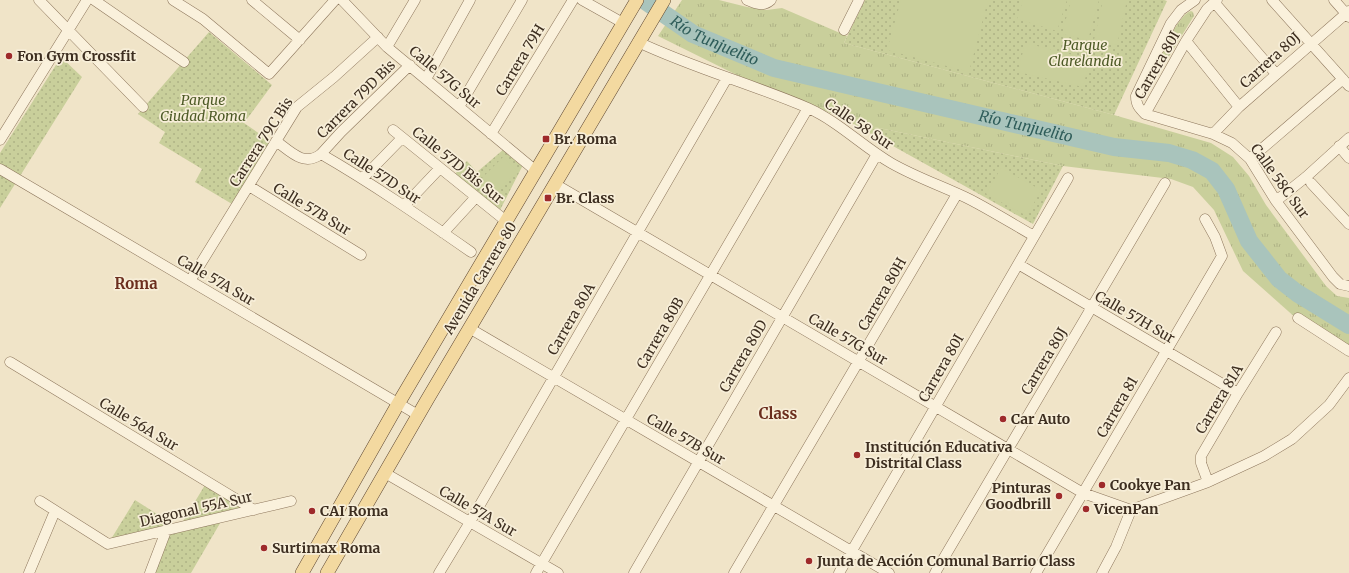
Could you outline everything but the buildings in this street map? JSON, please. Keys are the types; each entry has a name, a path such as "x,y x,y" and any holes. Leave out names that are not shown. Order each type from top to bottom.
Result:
{"main road":[{"name":"Avenida Carrera 80","path":"302,573 398,404 637,0"},
{"name":"Avenida Carrera 80","path":"327,573 469,328 664,0"}],"street":[{"path":"39,0 144,107"},
{"path":"0,140 88,0"},
{"path":"94,0 184,62"},
{"path":"173,0 203,19 269,74 300,40 329,2"},
{"path":"252,0 300,40"},
{"name":"Calle 57G Sur","path":"342,0 388,46 536,171"},
{"path":"426,79 470,0"},
{"path":"459,107 522,0"},
{"name":"Carrera 79H","path":"491,134 573,0"},
{"path":"582,0 625,20"},
{"path":"747,0 758,5 769,2"},
{"path":"844,30 859,0"},
{"path":"1250,159 1346,83 1272,0"},
{"path":"1334,0 1348,13"},
{"path":"1192,1 1213,4 1276,74"},
{"name":"Carrera 80I","path":"1192,1 1181,10 1171,23 1136,96 1136,103 1138,107 1145,114 1186,41 1213,4"},
{"path":"388,46 411,2"},
{"name":"Carrera 80J","path":"1213,134 1239,107 1311,43 1348,13"},
{"name":"Carrera 79C Bis","path":"190,281 297,107 334,77 378,37"},
{"path":"1186,41 1239,107"},
{"name":"Calle 58 Sur","path":"638,42 727,78 808,108 838,124 877,154 918,178 970,200 1034,236"},
{"name":"Carrera 79D Bis","path":"321,154 341,132 410,65"},
{"name":"Carrera 80A","path":"439,573 727,78"},
{"name":"Carrera 80B","path":"536,573 808,108"},
{"name":"Calle 58C Sur","path":"1145,114 1213,134 1232,143 1250,159 1276,201 1333,277 1340,284 1349,286"},
{"name":"Calle 57D Bis Sur","path":"393,130 506,221"},
{"path":"363,178 402,138"},
{"path":"1276,201 1306,177 1349,138"},
{"name":"Calle 57D Sur","path":"276,141 304,159 309,160 316,158 321,154 363,178 471,252"},
{"path":"1339,146 1349,158"},
{"name":"Carrera 80D","path":"634,573 877,154"},
{"path":"404,206 440,168"},
{"name":"Calle 57A Sur","path":"0,169 418,415"},
{"name":"Carrera 80I","path":"839,573 1068,178"},
{"name":"Carrera 80J","path":"935,573 1165,183"},
{"path":"1311,183 1349,224"},
{"name":"Calle 57G Sur","path":"555,184 1083,493 1131,510"},
{"name":"Calle 57B Sur","path":"248,186 361,255"},
{"name":"Carrera 80H","path":"734,573 957,194"},
{"path":"443,233 476,197"},
{"name":"Carrera 81","path":"1036,573 1222,256 1215,237 1205,219"},
{"name":"Calle 57H Sur","path":"1018,264 1238,393"},
{"path":"1298,318 1349,351"},
{"name":"Calle 57B Sur","path":"469,328 889,573"},
{"name":"Carrera 81A","path":"1208,482 1201,463 1202,456 1238,393 1276,332"},
{"name":"Calle 56A Sur","path":"10,362 254,510"},
{"path":"1102,573 1116,547 1131,510 1208,482 1257,460 1292,439 1329,404 1349,378"},
{"name":"Calle 57A Sur","path":"385,473 558,573"},
{"name":"Diagonal 55A Sur","path":"55,511 108,544 292,501"},
{"path":"29,573 55,511 40,502"},
{"path":"150,573 166,531"}],"green space":[{"path":"682,0 719,0 767,10 782,8 847,36 844,43 1114,115 1211,143 1233,157 1249,176 1266,205 1326,286 1337,296 1349,298 1349,355 1297,319 1243,271 1214,210 1193,187 1171,179 1063,166 850,122 808,103 761,87 658,36"},
{"name":"Parque Clarelandia","path":"865,0 1167,1 1114,115 844,43"},
{"path":"901,0 988,0 969,72 887,50"},
{"path":"1023,0 1067,0 1057,31 1017,19"},
{"path":"1071,0 1099,0 1088,40 1062,34"},
{"path":"1103,0 1127,0 1117,45 1094,40"},
{"path":"1191,11 1193,12 1194,16 1155,79 1151,79 1151,75 1174,29 1186,14"},
{"name":"Parque Ciudad Roma","path":"209,32 272,85 244,123 270,141 232,204 195,182 202,169 159,143 165,132 138,114"},
{"path":"1025,43 1090,59 1083,87 1018,72"},
{"path":"61,57 82,77 0,208 0,153"},
{"path":"850,122 1063,166 1033,224"},
{"path":"504,149 523,165 500,210 455,174 467,161 477,172"},
{"path":"503,157 517,171 491,198 476,184"},
{"path":"1001,168 1041,190 1027,216 986,194"},
{"path":"205,485 245,509 226,513 191,573 150,573 166,532 108,544 135,500 179,528"}],"waterway":[{"name":"Río Tunjuelito","path":"644,0 693,34 774,68 1114,147 1169,153 1192,160 1212,171 1226,189 1249,241 1279,279 1297,293 1349,325"}],"place":[{"name":"Fon Gym Crossfit","path":"9,56"},
{"name":"Br. Roma","path":"546,139"},
{"name":"Br. Class","path":"548,198"},
{"name":"Car Auto","path":"1003,419"},
{"name":"Institución Educativa Distrital Class","path":"857,455"},
{"name":"Cookye Pan","path":"1102,485"},
{"name":"Pinturas Goodbrill","path":"1059,496"},
{"name":"VicenPan","path":"1086,509"},
{"name":"CAI Roma","path":"312,511"},
{"name":"Surtimax Roma","path":"264,548"},
{"name":"Junta de Acción Comunal Barrio Class","path":"809,561"}],"district":[{"name":"Roma","path":"136,284"},
{"name":"Class","path":"778,414"}]}
